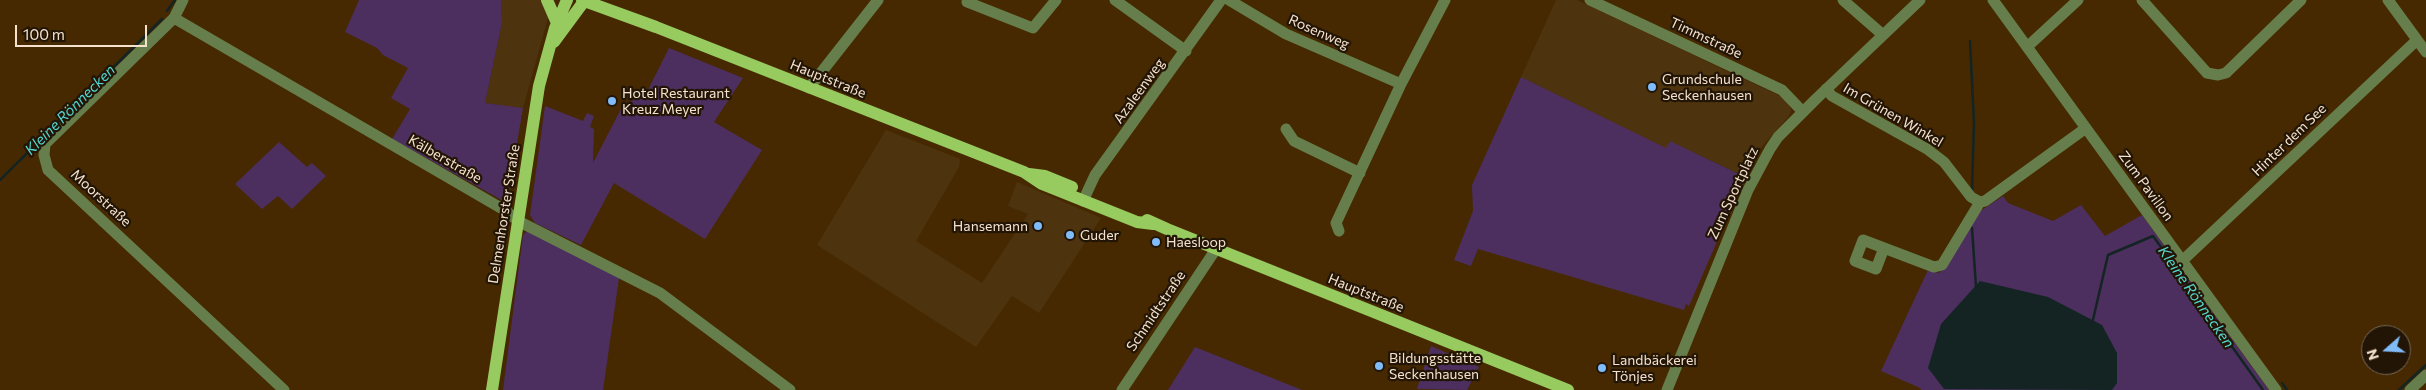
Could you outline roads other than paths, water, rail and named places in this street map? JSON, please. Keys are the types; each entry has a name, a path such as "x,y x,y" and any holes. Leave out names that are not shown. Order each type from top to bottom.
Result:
{"main road":[{"path":"547,0 557,23"},
{"name":"Delmenhorster Straße","path":"492,390 539,86 557,23 567,0"},
{"name":"Delmenhorster Straße","path":"552,44 584,0"},
{"name":"Hauptstraße","path":"584,0 1029,174 1042,184 1085,197 1137,222 1153,224 1568,390"},
{"path":"608,0 616,13"}],"street":[{"path":"174,18 183,0"},
{"path":"809,88 878,0"},
{"path":"967,2 1033,28 1056,0"},
{"path":"1115,0 1186,51"},
{"name":"Azaleenweg","path":"1085,197 1095,175 1221,0"},
{"name":"Rosenweg","path":"1229,0 1286,34 1401,84"},
{"path":"1339,231 1336,223 1401,84 1445,0"},
{"name":"Timmstraße","path":"1590,0 1782,90 1803,112"},
{"path":"1843,0 1883,35"},
{"name":"Zum Sportplatz","path":"1668,390 1758,170 1778,137 1920,0"},
{"name":"Zum Pavillon","path":"1993,0 2276,390"},
{"path":"2027,47 2078,0"},
{"path":"2142,0 2207,73 2218,75 2226,72 2301,0"},
{"path":"2283,0 2292,9"},
{"path":"2388,0 2426,52"},
{"name":"Kälberstraße","path":"174,18 506,211 518,221 660,293 790,390"},
{"name":"Moorstraße","path":"174,18 45,144 44,155 48,170 284,390"},
{"name":"Hinter dem See","path":"2182,261 2417,40"},
{"name":"Im Grünen Winkel","path":"1826,89 1832,96 1926,149 1944,162 1971,197 1980,202"},
{"path":"1884,248 1934,267 1942,265 1980,202 1985,201 2086,128"},
{"path":"1286,129 1294,141 1360,173"},
{"name":"Schmidtstraße","path":"1122,390 1216,249"},
{"path":"2410,390 2426,375"}],"waterway":[{"name":"Kleine Rönnecken","path":"167,11 175,0"},
{"name":"Kleine Rönnecken","path":"0,180 162,19"},
{"name":"Kleine Rönnecken","path":"1970,41 1974,123 1972,190"},
{"name":"Kleine Rönnecken","path":"1972,228 1976,287"},
{"name":"Kleine Rönnecken","path":"2092,324 2108,255 2153,236 2263,390"},
{"name":"Kleine Rönnecken","path":"2399,390 2426,365"},
{"name":"Kleine Rönnecken","path":"2282,383 2287,390"}],"place":[{"name":"Grundschule Seckenhausen","path":"1652,87"},
{"name":"Hotel Restaurant Kreuz Meyer","path":"612,101"},
{"name":"Hansemann","path":"1038,226"},
{"name":"Guder","path":"1070,235"},
{"name":"Haesloop","path":"1156,242"},
{"name":"Bildungsstätte Seckenhausen","path":"1379,366"},
{"name":"Landbäckerei Tönjes","path":"1602,368"}]}
